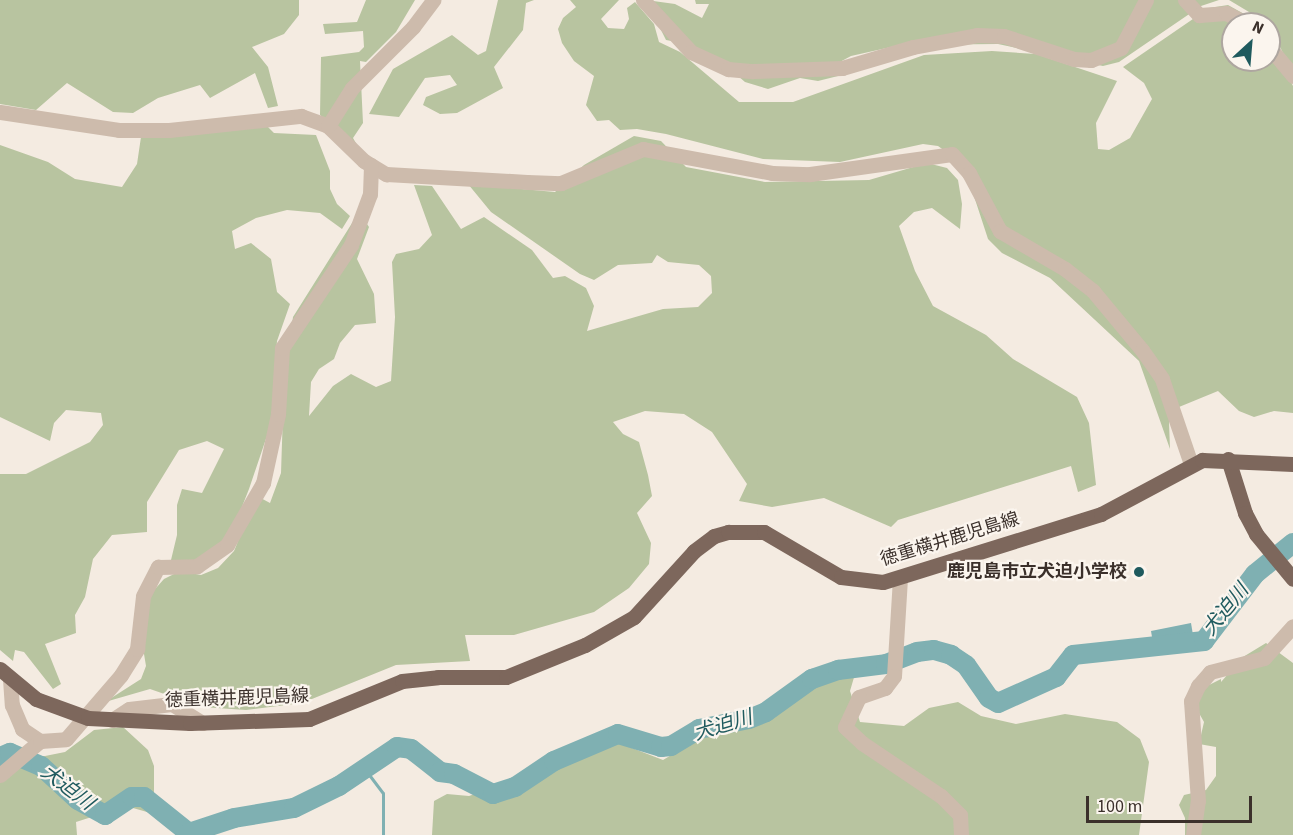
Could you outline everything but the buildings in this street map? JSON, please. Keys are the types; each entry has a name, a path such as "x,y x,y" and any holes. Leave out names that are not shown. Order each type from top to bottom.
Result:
{"main road":[{"name":"徳重横井鹿児島線","path":"5,674 36,699 88,718 203,723 309,718 381,688 419,678 506,677 613,631 646,606 694,551 714,536 728,532 764,532 851,580 872,583 900,578 1101,514 1191,464 1228,459 1293,464"},
{"path":"1228,459 1245,513 1267,548 1289,574"}],"street":[{"path":"328,126 352,88 413,27 433,0"},
{"path":"643,0 676,40 691,52 728,69 753,71 842,68 913,47 977,35 1004,36 1074,59 1091,60 1121,48 1146,0"},
{"path":"1185,0 1199,15 1221,13"},
{"path":"1281,62 1293,76"},
{"path":"0,112 119,130 169,130 278,116 301,116 328,126 371,165 400,176 561,183 643,149 718,166 781,174 810,174 952,153 965,165 1000,231 1065,269 1093,291 1142,350 1161,379 1191,464"},
{"path":"0,775 40,741 66,739 88,718 137,649 143,596 158,567 197,566 227,546 263,483 278,414 282,348 351,245 370,194 371,165"},
{"path":"900,578 894,676 885,688 859,697 845,727 862,744 940,796 960,815 961,835"},
{"path":"1193,835 1198,801 1191,701 1198,686 1210,672 1264,658 1293,626"},
{"path":"5,674 12,705 22,729 40,741"}],"green space":[{"path":"0,0 299,0 299,15 284,34 252,47 268,67 278,106 268,108 255,73 210,98 200,85 158,98 133,113 113,112 67,83 36,110 0,104"},
{"path":"366,0 415,0 396,32 366,62 360,61 363,123 353,138 357,145 320,115 321,57 359,52 364,47 363,31 325,34 323,24 357,22"},
{"path":"498,0 534,0 526,3 523,30 494,67 503,88 457,113 440,114 423,105 426,97 457,85 450,75 425,78 399,117 369,114 393,69 452,35 478,55 486,51"},
{"path":"570,0 619,0 601,19 608,28 624,29 629,19 627,8 635,2 654,24 659,42 680,52 739,102 793,102 924,55 992,51 1036,54 1117,81 1096,123 1098,149 1109,150 1130,138 1152,99 1144,83 1123,67 1209,8 1228,5 1241,12 1221,12 1221,72 1281,72 1281,61 1293,86 1293,413 1274,411 1254,417 1239,411 1218,391 1179,407 1169,422 1170,449 1139,361 1050,278 1002,253 988,239 971,187 955,158 938,146 923,144 840,162 763,159 666,134 637,129 620,130 609,120 597,121 586,105 594,76 574,61 562,43 558,29 563,18 576,7"},
{"path":"646,0 675,4 702,18 709,4 696,4 695,0 1219,0 1201,6 1119,62 1103,66 998,44 900,45 851,56 838,63 838,76 818,81 800,78 768,89 745,82 716,57 688,44 666,40"},
{"path":"1229,0 1293,0 1293,74 1281,49 1281,12 1249,12"},
{"path":"265,124 274,133 316,135 330,171 330,189 337,204 350,216 342,229 320,213 287,210 256,218 232,231 235,249 251,243 271,259 277,292 290,304 277,341 271,424 249,489 232,532 208,558 185,563 171,560 177,535 177,505 182,489 202,493 224,449 207,441 179,450 147,502 147,532 112,535 93,559 85,597 75,615 76,633 45,644 61,684 53,689 24,652 15,650 13,661 0,650 0,474 26,474 90,442 103,425 101,413 66,410 54,423 50,441 0,417 0,145 48,162 75,179 122,187 137,164 141,137"},
{"path":"634,136 661,141 686,167 765,182 869,180 927,163 947,168 958,180 962,204 960,229 932,208 914,212 899,226 915,271 933,306 986,335 1013,359 1077,397 1089,423 1096,485 1078,492 1071,466 898,520 891,527 824,498 772,507 739,501 747,484 712,432 684,414 645,411 613,422 623,434 639,442 648,475 652,496 637,513 651,543 649,564 629,588 594,612 514,635 465,635 470,661 396,665 302,703 246,710 202,707 150,689 105,702 141,679 146,666 143,648 147,598 164,579 180,571 201,575 218,568 234,551 257,496 270,503 281,473 284,382 293,317 359,212 369,227 357,259 374,294 376,323 355,325 340,343 334,359 319,369 311,382 309,416 333,386 351,374 376,387 391,381 395,317 392,262 396,254 419,249 432,235 414,185 432,186 461,229 484,217 532,250 553,278 565,276 586,288 594,306 587,331 663,309 698,307 712,293 711,276 699,265 668,262 657,255 652,263 618,265 594,280 580,274 491,212 468,184 555,192 584,165"},
{"path":"1266,643 1293,663 1293,835 1185,835 1185,818 1179,805 1184,795 1206,790 1216,776 1216,747 1199,744 1204,722 1195,706 1201,689 1221,679 1221,682 1243,657"},
{"path":"855,674 850,691 860,722 904,726 929,708 958,702 981,716 1016,724 1065,714 1117,722 1140,739 1149,762 1139,835 432,835 434,801 447,794 469,796 619,743 663,760 707,734 749,727 811,687"},
{"path":"123,727 148,750 154,766 154,814 126,806 76,822 77,835 0,835 0,765 65,752 94,730"}],"water":[{"path":"1191,623 1193,635 1153,643 1151,631"}],"waterway":[{"name":"犬迫川","path":"0,757 10,753 41,766 78,800 105,815 132,797 144,797 189,833 234,818 294,808 339,786 397,747 411,749 440,772 454,774 493,794 515,787 554,761 618,734 661,747 671,746 699,729 749,719 766,712 812,679 838,670 886,664 917,652 934,650 951,655 966,665 989,698 998,703 1056,677 1073,655 1204,641 1255,574 1293,543"},
{"path":"364,768 383,793 383,835"}],"place":[{"name":"鹿児島市立犬迫小学校","path":"1139,572"}]}
